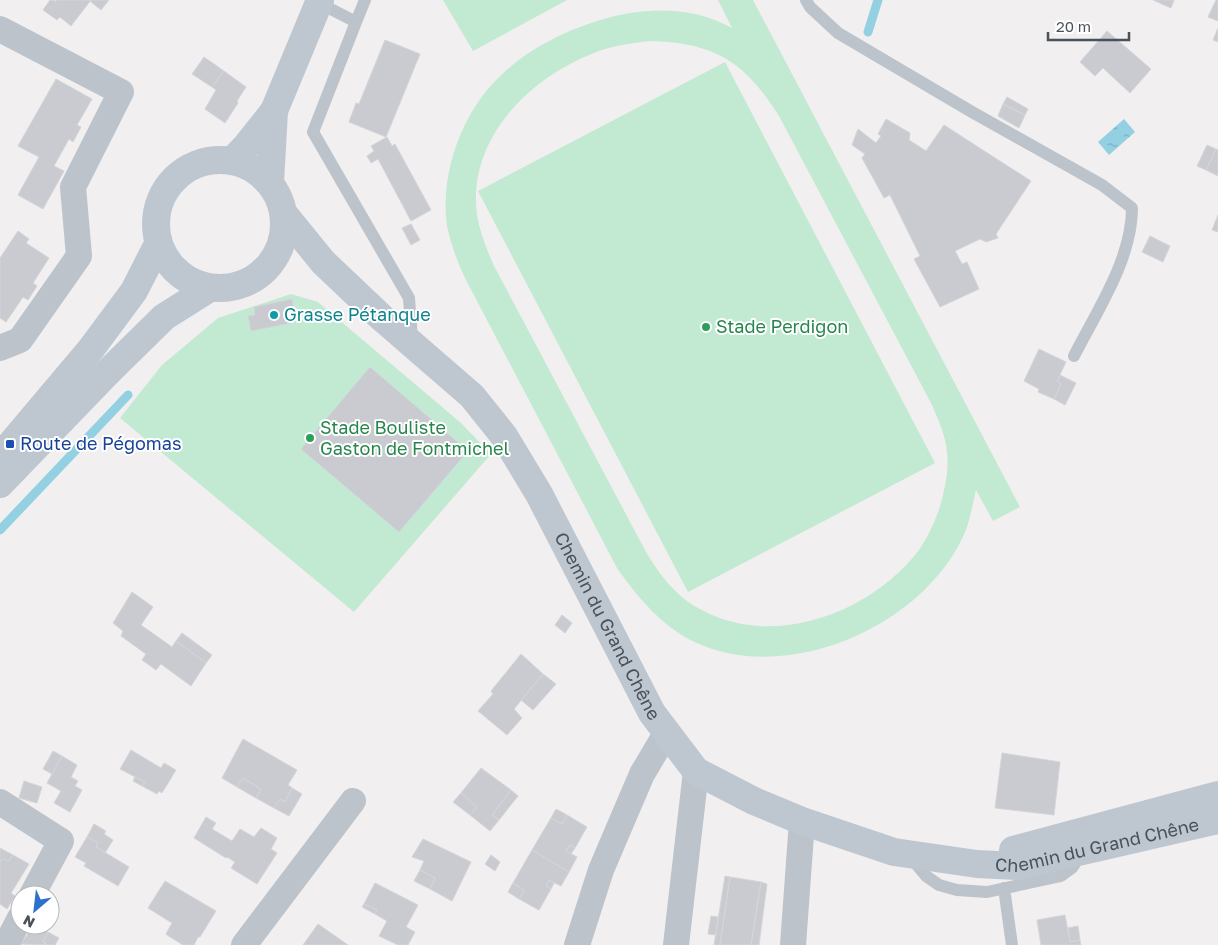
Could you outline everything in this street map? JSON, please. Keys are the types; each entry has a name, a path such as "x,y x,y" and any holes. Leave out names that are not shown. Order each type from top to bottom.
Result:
{"main road":[{"path":"232,160 247,145 274,111 319,1"},
{"path":"270,184 274,111"},
{"path":"215,159 232,160 247,165 270,184 279,197 284,214 285,230 281,246 274,260 262,274 246,283 229,288 210,288 193,283 178,274 166,260 158,244 155,228 156,211 162,195 171,181 184,170 199,163 215,159"},
{"name":"Chemin du Grand Chêne","path":"284,214 322,262 472,396 504,436 539,494 652,713 696,771 754,801 802,822 894,852 977,864 1016,866 1218,820"},
{"path":"0,457 91,349 134,291 158,244"},
{"path":"274,260 294,258 322,262"},
{"path":"0,484 164,317 210,288"},
{"name":"Chemin du Grand Chêne","path":"977,864 1022,846 1218,795"}],"street":[{"path":"0,29 121,92 73,187 79,256 20,340 0,348"},
{"path":"577,945 601,870 638,783 667,732"},
{"path":"676,945 696,771"},
{"path":"0,802 61,841 37,885"},
{"path":"244,945 353,802"},
{"path":"793,945 802,822"}],"lane":[{"path":"364,0 313,132 409,298 412,344"},
{"path":"806,0 810,7 838,33 972,112 1102,185 1132,208 1132,225 1122,262 1074,356"},
{"path":"319,1 356,22"},
{"path":"908,854 926,876 939,885 957,890 987,892 1061,876 1072,868 1083,851"},
{"path":"1004,888 1012,945"}],"green space":[{"path":"443,0 567,0 473,51"},
{"path":"718,0 753,0 1020,507 993,521 976,490 967,527 949,561 923,591 891,617 855,636 816,650 775,656 736,655 686,638 653,612 625,579 617,568 466,280 453,247 446,218 448,175 461,132 489,88 506,70 527,54 549,41 574,30 600,20 633,13 667,10 684,12 700,15 732,28","holes":["651,41 673,43 711,51 726,59 754,82 766,97 779,116 931,403 945,440 948,464 943,495 934,523 919,550 899,572 875,592 848,607 819,618 789,625 758,626 728,621 691,604 669,584 657,569 646,552 494,266 486,248 477,215 477,187 482,160 493,135 509,113 528,93 550,76 574,62 599,51"]},
{"name":"Stade Perdigon","path":"725,62 935,463 688,592 478,191"},
{"name":"Stade Bouliste Gaston de Fontmichel","path":"291,294 318,302 461,423 491,454 354,612 120,418 162,365 218,318"}],"water":[{"path":"1124,119 1135,132 1109,155 1098,142"}],"building":[{"path":"50,0 91,0 71,26 60,17 57,20 43,10"},
{"path":"91,0 109,0 101,10"},
{"path":"1153,0 1174,0 1171,8"},
{"path":"1216,0 1218,0 1218,21 1208,17"},
{"path":"1218,28 1218,42 1213,40"},
{"path":"1107,31 1151,69 1130,93 1103,68 1095,76 1080,62"},
{"path":"385,40 420,54 386,137 349,122 356,103 359,104"},
{"path":"204,57 224,71 212,87 192,74"},
{"path":"224,71 246,87 225,123 205,109 216,90 212,87"},
{"path":"56,79 92,99 77,125 81,127 73,142 69,139 54,166 64,171 43,209 18,195 39,157 18,146"},
{"path":"1007,97 1028,109 1025,115 1003,104"},
{"path":"1003,104 1025,115 1019,128 998,116"},
{"path":"886,119 910,133 909,140 926,151 944,125 1031,181 996,234 998,238 986,242 980,239 955,251 962,264 967,262 979,289 940,307 914,259 920,256 890,195 884,198 862,158 865,154 852,145 858,129 876,143 881,136 878,134"},
{"path":"387,137 392,146 395,144 431,210 411,221 378,159 371,163 367,156 374,151 371,146"},
{"path":"1207,145 1216,149 1206,170 1197,166"},
{"path":"1216,149 1218,150 1218,176 1206,170"},
{"path":"1218,215 1218,232 1212,230"},
{"path":"411,224 420,240 411,245 402,228"},
{"path":"18,231 29,239 26,243 49,258 33,283 37,286 28,300 23,297 6,322 0,318 0,258"},
{"path":"1150,236 1170,246 1163,262 1142,252"},
{"name":"Grasse Pétanque","path":"292,299 296,322 251,331 248,316 255,315 254,307"},
{"path":"1039,349 1066,362 1057,381 1061,384 1054,399 1038,392 1039,389 1024,381"},
{"path":"370,367 468,451 399,532 301,449"},
{"path":"1060,375 1076,383 1065,405 1054,399 1061,384 1057,381"},
{"path":"132,592 153,607 141,625 172,647 176,641 206,663 191,686 161,664 156,670 142,660 146,654 121,636 123,631 113,623"},
{"path":"562,615 572,623 565,633 555,625"},
{"path":"182,633 212,655 206,663 176,641"},
{"path":"521,654 543,674 514,709 522,718 507,735 478,711 493,694 491,691"},
{"path":"543,674 556,684 533,710 521,700"},
{"path":"243,739 297,770 288,785 292,788 285,802 280,799 274,808 256,798 261,789 243,778 237,787 222,778"},
{"path":"131,750 161,768 164,763 176,770 162,793 159,791 157,794 142,786 145,782 120,769"},
{"path":"53,751 62,756 52,774 43,769"},
{"path":"1002,753 1060,762 1054,815 995,808"},
{"path":"62,756 77,765 71,777 78,781 75,786 82,790 70,812 54,803 61,791 47,783"},
{"path":"481,768 511,790 492,815 499,820 490,831 470,815 477,807 461,793"},
{"path":"135,777 145,782 142,786 133,781"},
{"path":"243,778 261,789 256,798 237,787"},
{"path":"24,781 42,787 37,803 19,798"},
{"path":"292,788 302,794 289,816 274,808 280,799 285,802"},
{"path":"511,790 518,796 499,820 492,815"},
{"path":"461,793 477,807 470,815 453,802"},
{"path":"556,809 567,815 562,824 551,818"},
{"path":"567,815 587,827 575,848 570,845 566,851 577,857 569,872 532,850 551,818 562,824"},
{"path":"206,817 216,823 212,829 232,841 240,829 254,837 261,828 277,838 271,849 277,853 257,884 231,868 235,862 194,838"},
{"path":"94,824 106,831 104,834 113,840 105,853 96,847 98,843 87,837"},
{"path":"87,837 98,843 96,847 129,867 118,886 84,866 86,863 75,857"},
{"path":"423,839 471,862 452,901 430,889 435,878 420,870 424,861 412,857"},
{"path":"570,845 575,848 571,854 566,851"},
{"path":"0,848 13,855 9,861 4,859 0,862"},
{"path":"532,850 569,872 561,886 549,880 546,886 551,889 539,910 519,899 524,890 513,883"},
{"path":"13,855 29,864 16,885 10,885 10,904 7,909 0,904 0,862 4,859 9,861"},
{"path":"491,855 500,862 495,871 485,864"},
{"path":"420,870 435,878 430,889 414,881"},
{"path":"725,876 730,877 720,945 714,945"},
{"path":"730,877 761,882 751,945 720,945"},
{"path":"549,880 554,883 551,889 546,886"},
{"path":"165,881 216,911 194,945 183,945 167,935 172,923 148,908"},
{"path":"761,882 767,884 759,945 751,945"},
{"path":"375,883 418,905 406,927 415,932 408,945 398,945 379,936 387,921 375,914 377,910 364,904"},
{"path":"513,883 524,890 519,899 508,892"},
{"path":"364,904 377,910 375,914 362,907"},
{"path":"1065,915 1070,942 1080,940 1081,945 1041,945 1037,920"},
{"path":"711,916 718,917 716,935 708,934"},
{"path":"318,924 348,945 303,945"},
{"path":"1078,926 1080,940 1070,942 1068,928"},
{"path":"27,935 46,935 43,942 48,945 21,944"},
{"path":"46,935 54,935 59,938 55,945 48,945 43,942"}],"waterway":[{"path":"868,32 878,0"},
{"path":"0,530 128,395"}],"place":[{"name":"Grasse Pétanque","path":"274,315"},
{"name":"Stade Perdigon","path":"706,327"},
{"name":"Stade Bouliste Gaston de Fontmichel","path":"310,438"},
{"name":"Route de Pégomas","path":"10,444"}]}
